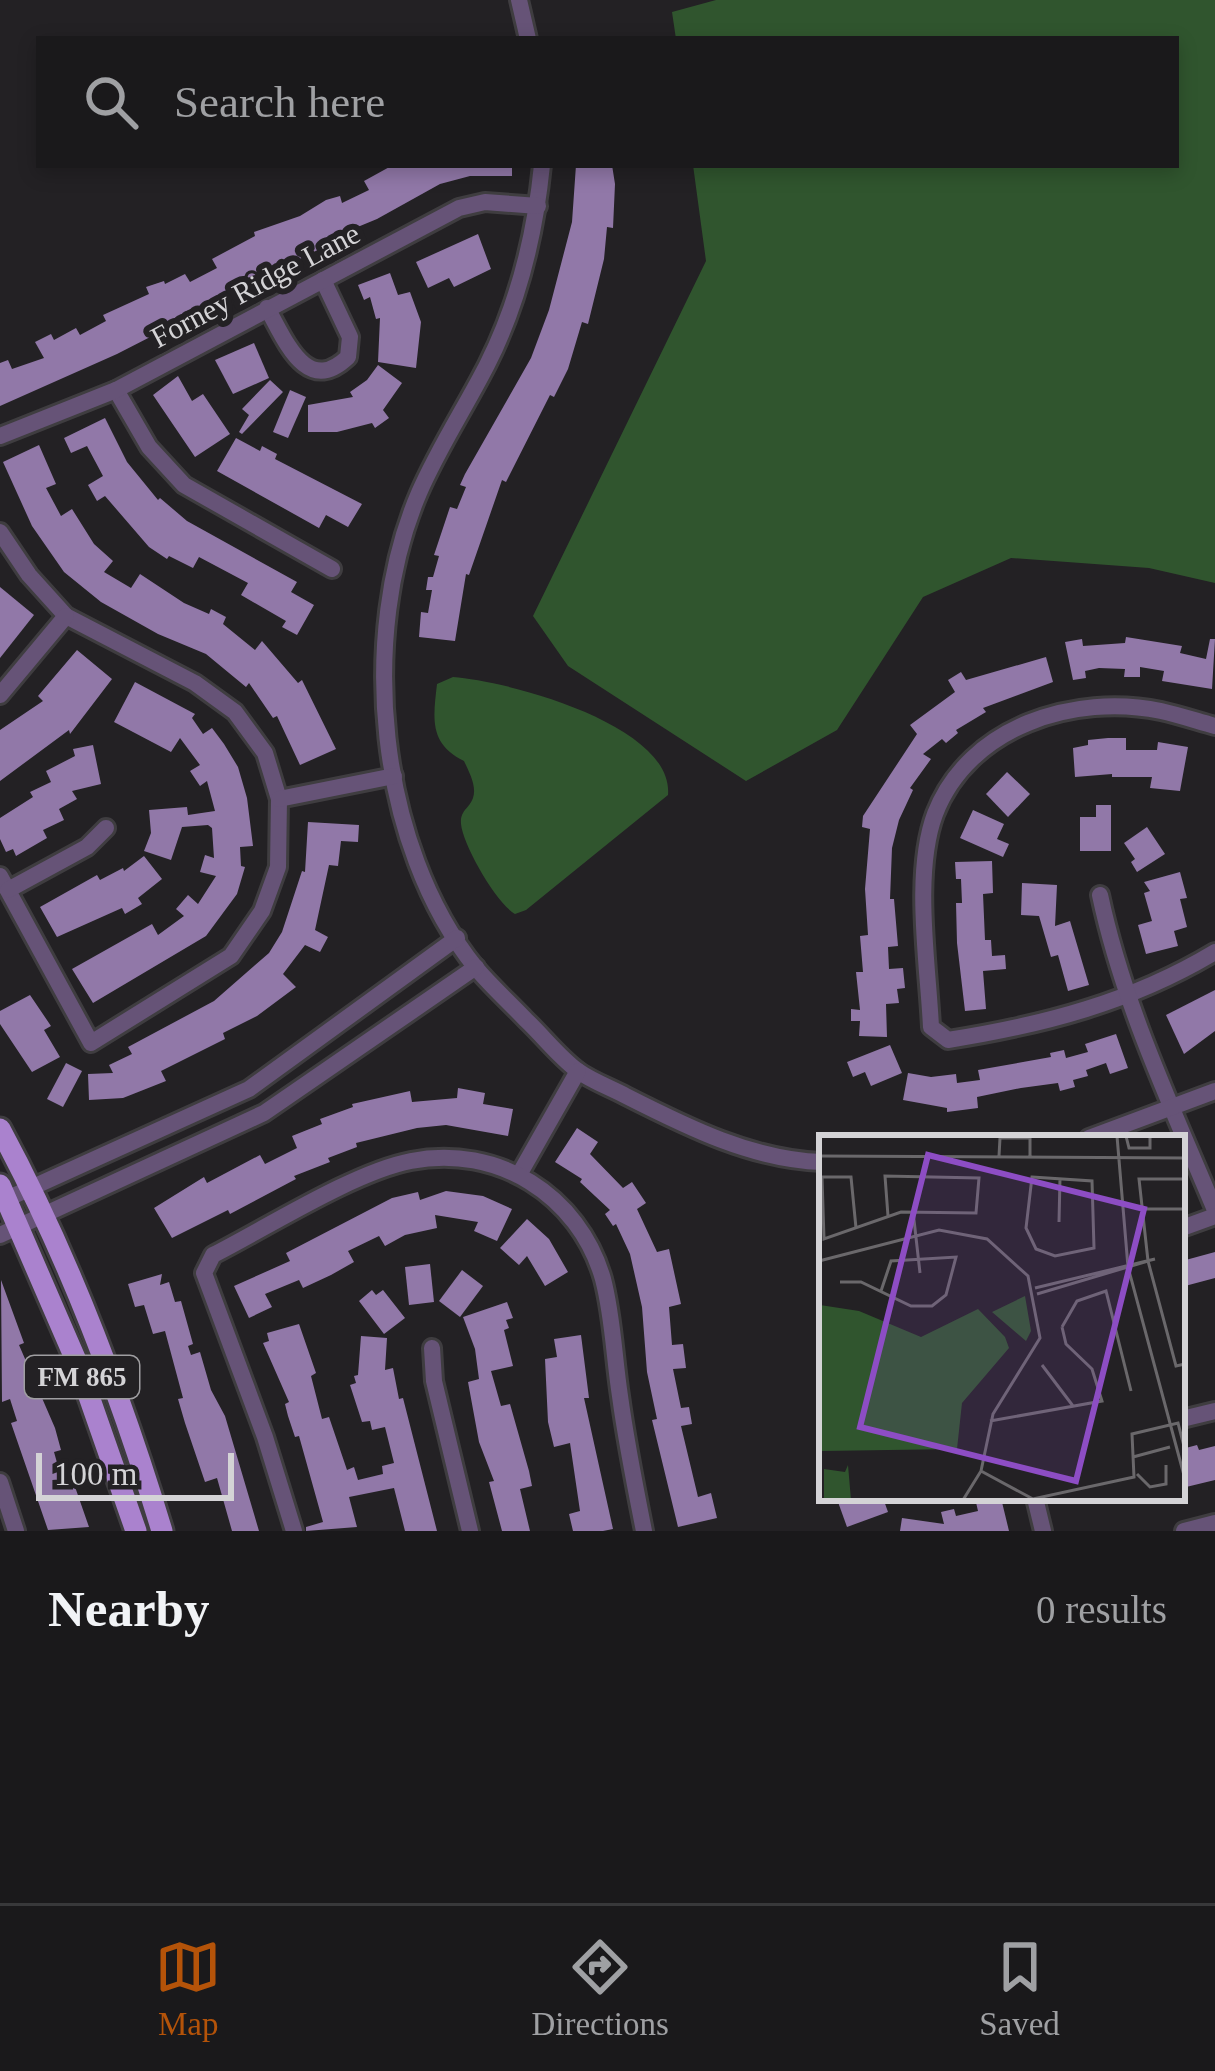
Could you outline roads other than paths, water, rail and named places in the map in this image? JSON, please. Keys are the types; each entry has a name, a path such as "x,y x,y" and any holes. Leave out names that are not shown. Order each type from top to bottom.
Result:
{"main road":[{"name":"FM 865","path":"0,1129 45,1214 90,1321 163,1531"},
{"name":"FM 865","path":"2,1196 10,1231 78,1365 136,1531"}],"street":[{"path":"519,0 527,36"},
{"path":"542,168 538,206 510,314 418,495 399,551 386,613 382,709 413,848 476,967 578,1071 696,1132 792,1161 819,1162"},
{"name":"Forney Ridge Lane","path":"0,436 116,390 459,208 484,202 538,206"},
{"path":"267,308 298,362 317,370 340,364 348,357 350,337 322,280"},
{"path":"116,390 149,447 184,485 332,569"},
{"path":"0,532 29,575 66,616 195,682 235,712 265,753 278,799 278,867 262,910 231,956 91,1043 4,883 87,847 106,828"},
{"path":"0,695 66,616"},
{"path":"1215,726 1158,710 1106,707 1047,715 992,739 968,764 934,815 925,870 931,1027 948,1040 1063,1017 1128,997 1215,952"},
{"path":"278,799 394,776"},
{"path":"1100,895 1128,997 1183,1135"},
{"path":"2,1196 249,1089 457,938"},
{"path":"10,1231 264,1113 476,967"},
{"path":"520,1173 578,1071"},
{"path":"1098,1135 1215,1091"},
{"path":"1185,1139 1215,1213 1185,1227"},
{"path":"294,1531 204,1273 213,1255 370,1174 410,1161 464,1160 520,1173 581,1230 601,1272 611,1311 621,1408 644,1531"},
{"path":"432,1348 434,1382 470,1531"},
{"path":"1185,1418 1215,1411"},
{"path":"0,1482 10,1529"},
{"path":"1036,1501 1043,1531"},
{"path":"1184,1531 1215,1523"}]}
